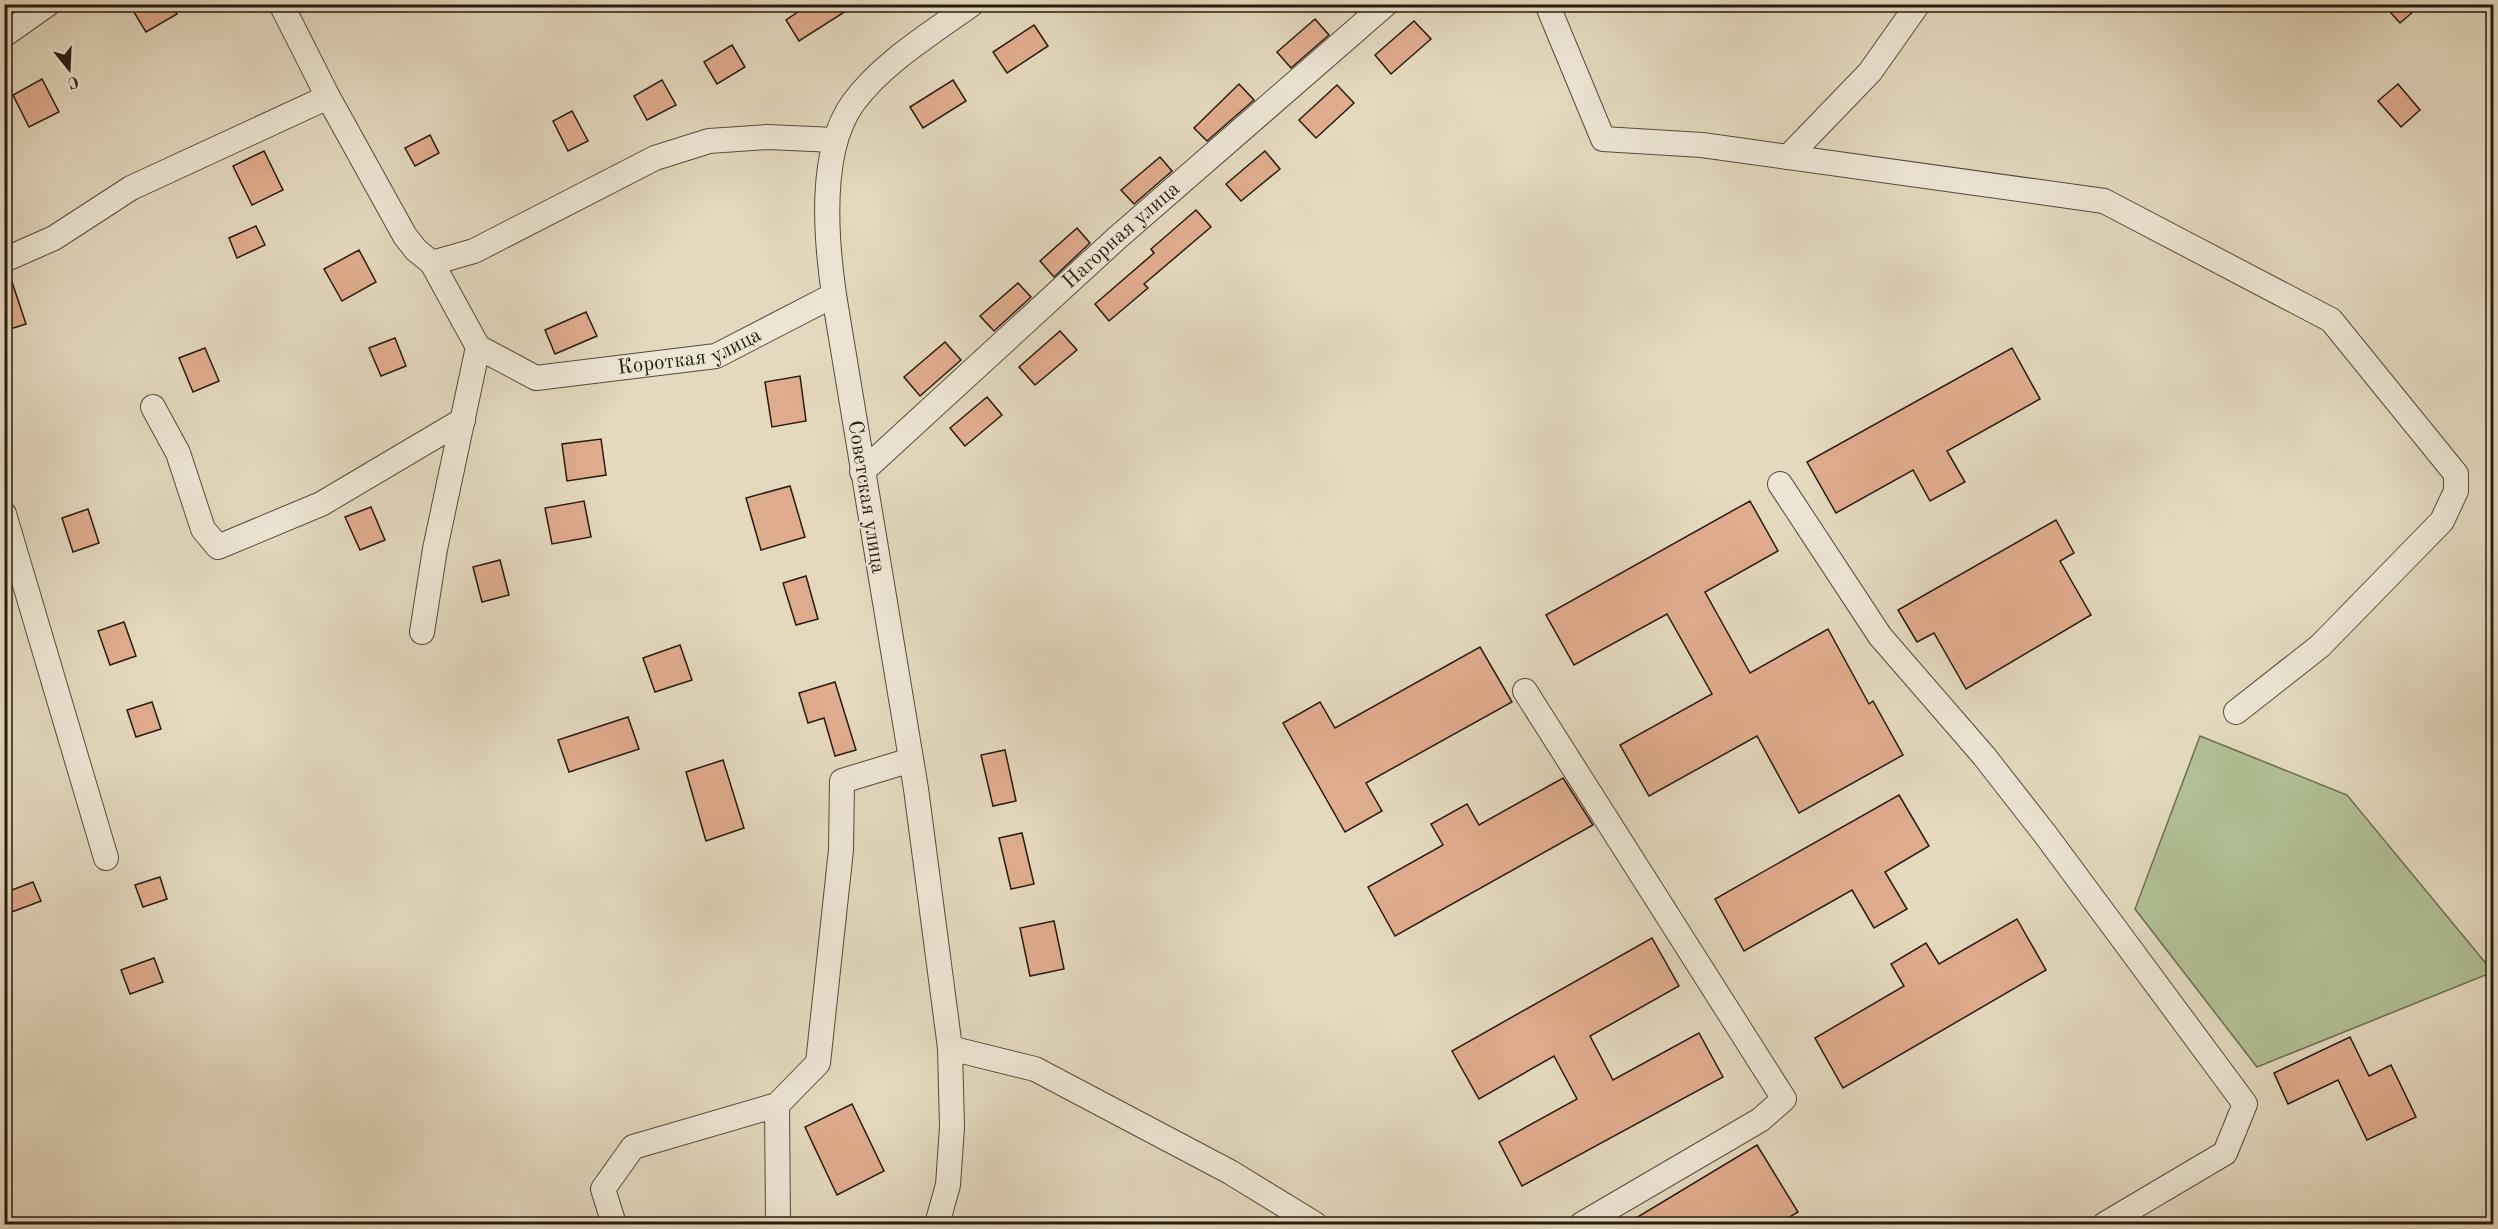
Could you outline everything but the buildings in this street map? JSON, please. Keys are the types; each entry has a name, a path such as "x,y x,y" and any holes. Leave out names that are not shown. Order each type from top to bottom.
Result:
{"street":[{"path":"4,35 48,4"},
{"path":"281,4 328,97 405,236 416,250 432,263 478,347 435,549 423,632"},
{"name":"Советская улица","path":"937,1224 948,1185 952,1127 950,1048 911,760 828,255 828,192 835,141 852,104 896,57 972,4"},
{"name":"Нагорная улица","path":"862,472 1117,238 1386,4"},
{"path":"1547,4 1603,139 1702,145 2104,201 2331,320 2456,474 2456,491 2442,521 2320,646 2236,712"},
{"path":"1788,157 1870,72 1918,4"},
{"path":"4,260 54,238 131,188 328,97"},
{"path":"432,263 474,251 655,158 709,141 767,137 835,141"},
{"name":"Короткая улица","path":"478,347 536,378 716,356 834,295"},
{"path":"153,407 178,453 203,529 218,547 321,504 463,420"},
{"path":"1780,484 1880,636 1984,756 2045,834 2245,1104 2225,1153 2105,1224"},
{"path":"4,514 106,858"},
{"path":"1525,691 1784,1099 1760,1120 1582,1224"},
{"path":"614,1224 603,1189 633,1148 777,1105 818,1063 841,850 842,781 911,760"},
{"path":"950,1048 1035,1069 1230,1172 1315,1224"},
{"path":"777,1105 778,1224"}],"green space":[{"path":"2200,736 2347,795 2493,972 2257,1067 2135,909"}]}
